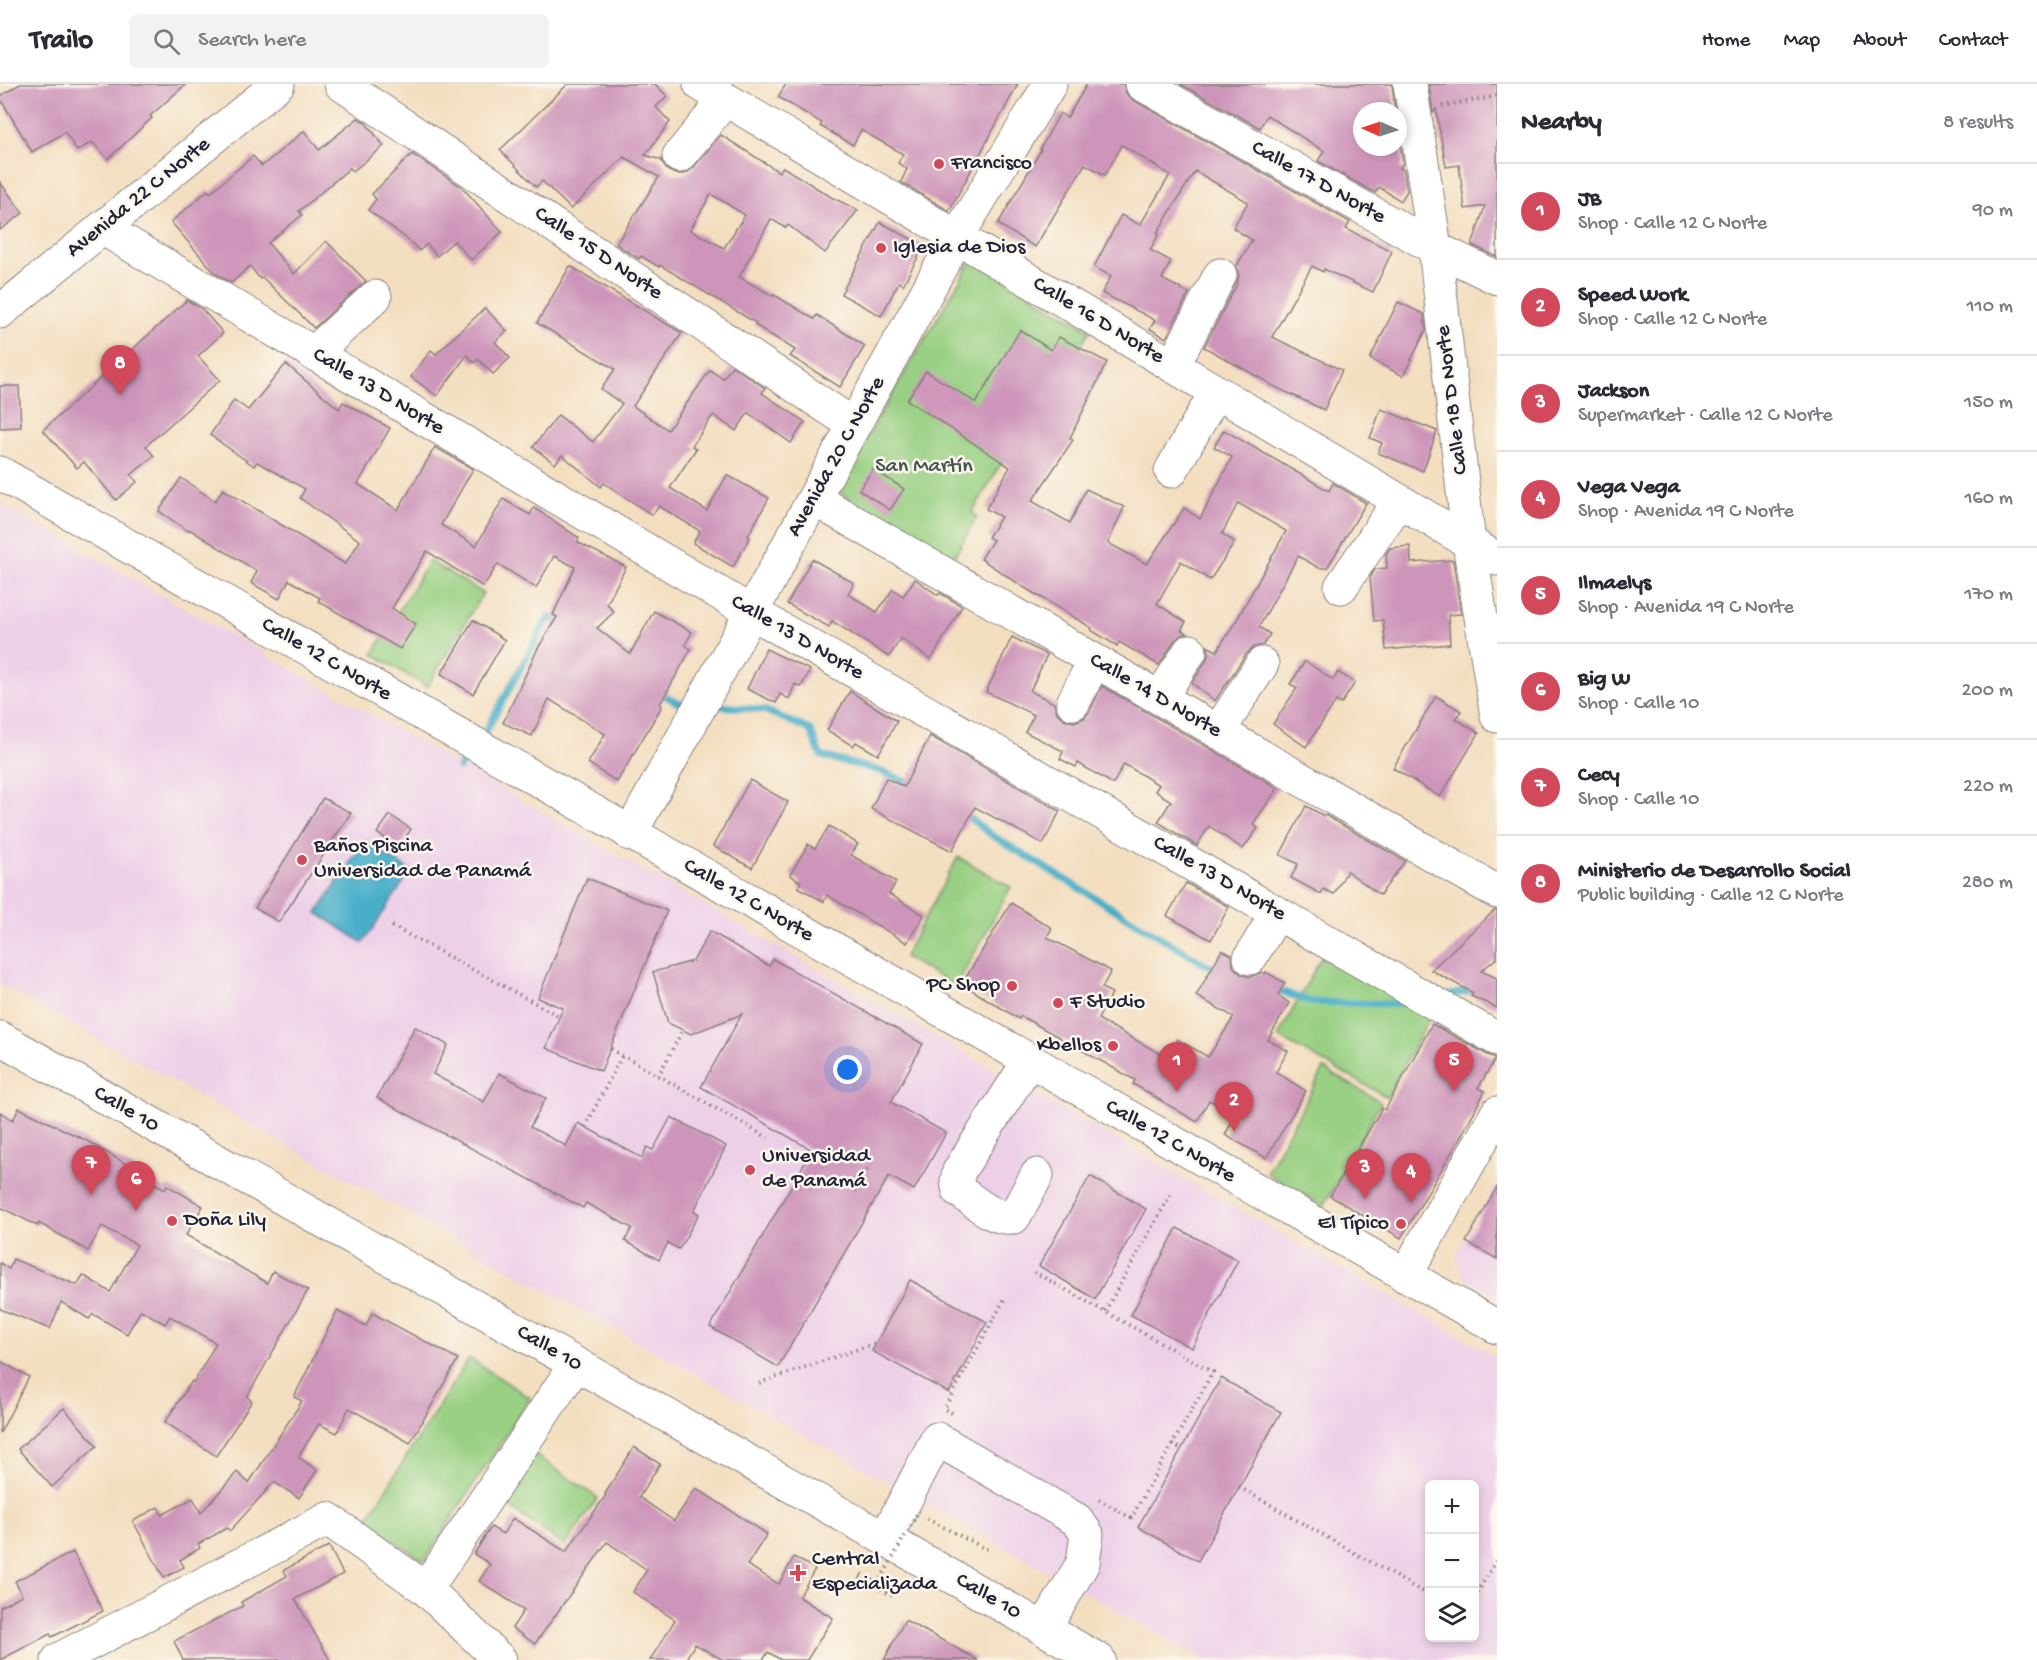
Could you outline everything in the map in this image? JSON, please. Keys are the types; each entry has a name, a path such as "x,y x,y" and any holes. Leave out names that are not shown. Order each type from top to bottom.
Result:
{"street":[{"name":"Avenida 22 C Norte","path":"0,312 278,84"},
{"name":"Calle 15 D Norte","path":"341,84 854,425"},
{"name":"Avenida 20 C Norte","path":"630,834 957,237 1050,84"},
{"name":"Calle 17 D Norte","path":"1142,84 1435,248 1497,278"},
{"name":"Calle 16 D Norte","path":"712,92 1483,551"},
{"path":"679,156 712,92"},
{"name":"Calle 18 D Norte","path":"1413,97 1483,551 1497,716"},
{"name":"Calle 13 D Norte","path":"102,228 751,612 1497,1039"},
{"path":"1173,366 1220,274"},
{"path":"313,354 375,297"},
{"path":"1171,471 1216,392"},
{"name":"Calle 12 C Norte","path":"0,473 1497,1327"},
{"name":"Calle 14 D Norte","path":"814,499 1497,892"},
{"path":"1341,587 1399,501"},
{"path":"1160,698 1190,651"},
{"path":"1073,703 1094,661"},
{"path":"1218,732 1262,664"},
{"path":"1250,958 1277,913"},
{"name":"Calle 10","path":"0,1038 1099,1660"},
{"path":"1029,1061 959,1171 957,1182 959,1191 996,1216 1005,1219 1014,1217 1037,1175"},
{"path":"1405,1276 1497,1113"},
{"path":"426,1589 576,1364"},
{"path":"885,1539 937,1439 1077,1521 1087,1534 1083,1563 1044,1629"},
{"path":"58,1660 328,1519 426,1589 500,1660"}],"path":[{"path":"1413,97 1497,96"},
{"path":"392,926 559,1017"},
{"path":"658,1076 683,1030"},
{"path":"610,1049 768,1138"},
{"path":"585,1127 622,1056"},
{"path":"854,1191 870,1165"},
{"path":"1105,1311 1172,1192"},
{"path":"1034,1272 1212,1372 1131,1518 1092,1495"},
{"path":"954,1414 945,1409 1005,1298"},
{"path":"759,1383 876,1343"},
{"path":"1172,1445 1181,1449"},
{"path":"1239,1487 1425,1593"},
{"path":"893,1596 859,1577 861,1574 878,1584 916,1514 988,1550"},
{"path":"1479,1590 1497,1559"}],"shaded area":[{"name":"Universidad de Panamá","path":"0,503 1497,1357 1497,1660 1205,1660 0,984"},
{"path":"1497,1183 1497,1297 1464,1278 1456,1255"}],"green space":[{"name":"San Martín","path":"972,260 1090,330 1059,384 1011,446 972,513 977,517 952,560 835,490"},
{"path":"429,561 483,593 427,687 373,654"},
{"path":"958,857 1011,887 956,986 904,957"},
{"path":"1322,956 1431,1015 1387,1097 1278,1037"},
{"path":"1324,1069 1381,1102 1323,1206 1266,1173"},
{"path":"469,1358 530,1398 424,1561 365,1522"},
{"path":"534,1454 598,1498 565,1546 501,1501"}],"water":[{"path":"364,841 411,871 363,943 317,913"}],"building":[{"path":"20,84 186,84 150,116 152,118 108,159 92,142 77,151 65,132 32,152 0,98"},
{"path":"568,84 655,84 667,96 656,107 670,122 645,155 661,160 667,170 675,174 685,174 693,168 721,135 779,172 783,167 831,197 858,210 825,253 788,225 786,228 771,219 739,277 814,319 817,315 865,346 840,387 790,356 795,350 755,325 756,323 660,265 659,267 641,256 639,259 616,244 659,177 624,157 571,209 542,181 536,187 500,150","holes":["711,194 745,215 724,248 690,230"]},
{"path":"786,84 1018,84 949,211 901,182 907,169 898,163 903,154 861,130 853,145 820,126 822,123 778,97"},
{"path":"1087,84 1123,84 1126,93 1133,100 1350,222 1346,229 1392,251 1373,292 1324,269 1323,272 1312,266 1272,337 1342,370 1324,410 1269,384 1204,347 1237,284 1239,275 1236,267 1252,240 1233,228 1248,202 1195,171 1157,233 1159,234 1150,250 1171,261 1162,279 1189,293 1166,338 1150,329 1155,320 1102,293 1111,276 1094,267 1121,215 1140,225 1170,175 1122,145 1105,175 1085,164 1035,247 998,224 1060,113 1067,118"},
{"path":"1180,84 1392,84 1394,102 1353,102 1353,156 1402,156 1403,163 1400,168 1404,170 1407,191 1401,201 1379,187 1375,193 1318,161 1324,151 1267,115 1260,128"},
{"path":"1429,84 1497,84 1497,257 1472,245 1485,206 1465,209 1459,165 1446,167 1436,109 1433,113"},
{"path":"358,118 365,122 384,146 353,171 350,168 299,211 302,215 268,243 294,274 326,241 366,281 314,328 262,277 260,279 250,266 231,283 215,273 171,222 208,190 210,193 253,156 262,166 304,131 319,150"},
{"path":"412,154 462,187 502,232 471,260 454,241 437,256 427,244 419,251 410,241 368,210 376,199 372,194"},
{"path":"0,182 23,213 0,230"},
{"path":"880,222 924,246 903,285 899,282 881,316 841,294"},
{"path":"570,266 682,333 633,406 668,430 710,370 723,379 732,366 765,388 762,393 805,422 791,443 748,413 736,431 713,415 692,446 696,449 670,488 707,511 727,475 769,498 733,567 693,543 700,531 659,506 652,515 604,483 601,487 562,455 555,464 533,447 558,415 593,442 622,404 601,389 615,369 537,323"},
{"path":"187,300 202,309 223,333 198,356 220,380 146,446 154,456 131,475 137,482 116,500 84,462 77,468 43,430"},
{"path":"1398,302 1424,314 1426,330 1403,376 1370,359"},
{"path":"485,308 507,331 495,342 510,358 493,374 478,359 474,363 467,355 437,396 411,377 431,350 436,354"},
{"path":"1020,330 1051,350 1059,337 1107,362 1070,438 1073,440 1032,501 1070,523 1086,489 1124,507 1108,543 1147,564 1184,508 1200,519 1232,457 1214,447 1224,430 1329,491 1333,483 1366,503 1327,568 1319,568 1298,556 1259,627 1270,634 1263,645 1254,647 1246,654 1215,701 1192,683 1206,661 1209,652 1207,646 1217,651 1286,531 1238,503 1222,534 1235,542 1210,580 1181,561 1157,604 1186,622 1181,630 1187,633 1175,640 1159,665 1119,642 1117,646 981,559 993,540 988,537 1001,517 986,509 1010,467 907,400 926,371 976,403"},
{"path":"286,364 339,409 343,402 390,428 358,484 398,510 435,447 473,469 441,525 476,546 503,499 530,515 534,508 579,538 577,542 626,567 607,604 614,612 597,628 630,654 654,611 692,632 685,645 691,649 660,704 662,706 617,782 588,763 605,734 549,699 532,736 503,723 538,648 557,617 553,615 575,567 554,556 536,588 498,564 483,587 427,551 392,608 416,624 400,649 318,601 320,598 289,580 279,599 251,583 257,571 189,529 188,531 159,511 181,478 215,501 223,489 345,564 360,541 300,498 305,489 257,462 254,466 210,435 234,400 248,410"},
{"path":"0,386 19,386 21,427 0,428"},
{"path":"1381,409 1437,431 1423,471 1378,453 1382,443 1370,438"},
{"path":"873,469 904,489 890,510 859,490"},
{"path":"1410,546 1411,563 1453,560 1461,614 1448,615 1450,644 1386,650 1383,620 1374,621 1370,577 1375,569 1387,568 1386,554 1390,548"},
{"path":"812,559 854,583 848,594 877,612 893,589 903,596 915,579 938,595 940,593 962,606 931,660 901,638 889,657 832,621 829,627 787,604"},
{"path":"473,620 505,640 473,694 441,674"},
{"path":"1012,637 1047,655 1030,691 1054,703 1057,713 1064,719 1074,722 1084,718 1102,686 1278,788 1253,824 1258,828 1243,849 1209,826 1197,846 1158,822 1171,801 1155,791 1159,785 1124,764 1113,784 1078,763 1076,767 1060,759 1063,751 1025,732 1034,715 986,692"},
{"path":"766,649 810,670 801,687 795,684 789,699 780,694 776,703 747,689"},
{"path":"1305,661 1333,680 1338,672 1355,683 1341,704 1336,701 1306,747 1273,724 1297,688 1290,684"},
{"path":"850,691 897,721 878,755 856,742 853,746 827,730"},
{"path":"1436,696 1461,711 1456,719 1479,733 1440,797 1393,768"},
{"path":"930,736 1060,811 1043,844 975,807 952,851 871,809 886,778 904,787"},
{"path":"750,780 788,802 752,868 713,846"},
{"name":"Baños Piscina Universidad de Panamá","path":"323,798 351,813 279,922 255,908"},
{"path":"1306,806 1405,861 1380,895 1347,871 1334,894 1323,889 1321,894 1291,878 1298,864 1280,855"},
{"path":"390,815 411,829 399,848 377,833"},
{"path":"829,826 858,844 851,855 896,882 889,894 924,915 907,943 827,895 824,902 798,887 801,882 790,875 808,844 815,849"},
{"path":"587,878 667,911 601,1071 546,1048 563,1008 538,998"},
{"path":"1186,883 1229,907 1211,940 1167,916"},
{"path":"1011,903 1052,928 1047,937 1111,971 1102,988 1112,993 1098,1019 1166,1057 1177,1039 1208,1057 1234,1017 1196,996 1222,950 1232,955 1233,967 1241,974 1250,977 1266,972 1285,983 1278,995 1289,1003 1268,1040 1288,1051 1276,1072 1306,1091 1266,1158 1225,1135 1236,1114 1209,1100 1197,1122 1133,1084 1135,1080 1021,1016 1019,1019 962,984"},
{"path":"1495,910 1497,911 1497,958 1481,971 1497,978 1497,1008 1471,996 1473,993 1431,970"},
{"path":"710,931 769,966 773,959 923,1044 891,1102 946,1133 914,1190 889,1176 778,1367 710,1327 812,1150 701,1087 742,1014 691,1034 668,1023 653,972 693,961"},
{"path":"1432,1024 1496,1058 1478,1088 1485,1091 1458,1142 1401,1238 1330,1196 1382,1108 1385,1110"},
{"path":"415,1027 448,1045 433,1074 484,1102 499,1073 546,1098 530,1127 566,1146 578,1123 642,1158 647,1147 653,1150 671,1117 726,1146 694,1211 699,1214 679,1249 668,1243 659,1260 625,1241 632,1228 586,1203 583,1208 377,1098"},
{"path":"19,1108 87,1141 165,1189 167,1185 203,1206 186,1235 267,1283 273,1271 308,1290 247,1397 252,1401 216,1456 165,1422 192,1381 194,1382 216,1343 170,1316 165,1324 141,1310 127,1334 93,1314 89,1319 61,1302 50,1329 0,1309 0,1263 9,1269 13,1259 77,1285 83,1275 110,1292 137,1245 102,1226 88,1251 39,1223 38,1226 0,1207 0,1112 13,1120"},
{"path":"1090,1176 1146,1209 1095,1299 1039,1266"},
{"path":"1497,1187 1497,1259 1466,1242"},
{"path":"1177,1228 1238,1260 1192,1348 1131,1315"},
{"path":"910,1280 987,1322 949,1393 872,1351"},
{"path":"337,1311 366,1326 372,1313 458,1359 410,1443 349,1408 337,1433 319,1424 298,1457 317,1470 299,1498 274,1482 230,1531 227,1528 198,1544 200,1548 180,1560 184,1567 164,1578 133,1521 158,1507 162,1515 193,1498 201,1513 237,1472 249,1483 302,1401 294,1397"},
{"path":"0,1361 29,1377 0,1433"},
{"path":"1221,1378 1281,1412 1198,1561 1138,1527"},
{"path":"64,1408 97,1446 52,1487 18,1449"},
{"path":"634,1447 660,1464 639,1497 674,1521 696,1488 767,1534 747,1565 779,1584 794,1557 815,1569 799,1597 833,1618 807,1660 781,1660 768,1652 763,1660 723,1660 695,1644 685,1660 650,1660 675,1620 633,1592 647,1570 607,1542 535,1644 512,1628 524,1610 479,1581 490,1564 474,1554 491,1527 503,1534 513,1518 566,1552 606,1495"},
{"path":"329,1546 343,1574 295,1599 330,1660 183,1660 174,1641 243,1606 241,1602 287,1576 284,1570"},
{"path":"73,1552 103,1611 52,1637 50,1634 0,1660 0,1607 22,1595 15,1581"},
{"path":"905,1620 978,1660 884,1660"}],"waterway":[{"path":"482,738 549,617 561,626"},
{"path":"657,691 678,703 691,704"},
{"path":"710,705 764,710 810,730 821,756 877,770 915,785"},
{"path":"459,768 471,751"},
{"path":"963,813 993,836 1203,963 1220,969"},
{"path":"1272,988 1311,1002 1394,1004 1409,1002"},
{"path":"1446,996 1479,989"}],"place":[{"name":"Francisco","path":"939,164"},
{"name":"Iglesia de Dios","path":"881,248"},
{"name":"Ministerio de Desarrollo Social","path":"120,395"},
{"name":"Baños Piscina Universidad de Panamá","path":"302,860"},
{"name":"PC Shop","path":"1012,986"},
{"name":"F Studio","path":"1058,1003"},
{"name":"Kbellos","path":"1113,1046"},
{"name":"JB","path":"1177,1092"},
{"name":"Ilmaelys","path":"1454,1092"},
{"name":"Speed Work","path":"1234,1132"},
{"name":"Universidad de Panamá","path":"750,1170"},
{"name":"Cecy","path":"91,1195"},
{"name":"Jackson","path":"1365,1199"},
{"name":"Vega Vega","path":"1411,1203"},
{"name":"Big W","path":"136,1211"},
{"name":"Doña Lily","path":"172,1221"},
{"name":"El Típico","path":"1401,1224"},
{"name":"Central Especializada","path":"798,1573"}]}
